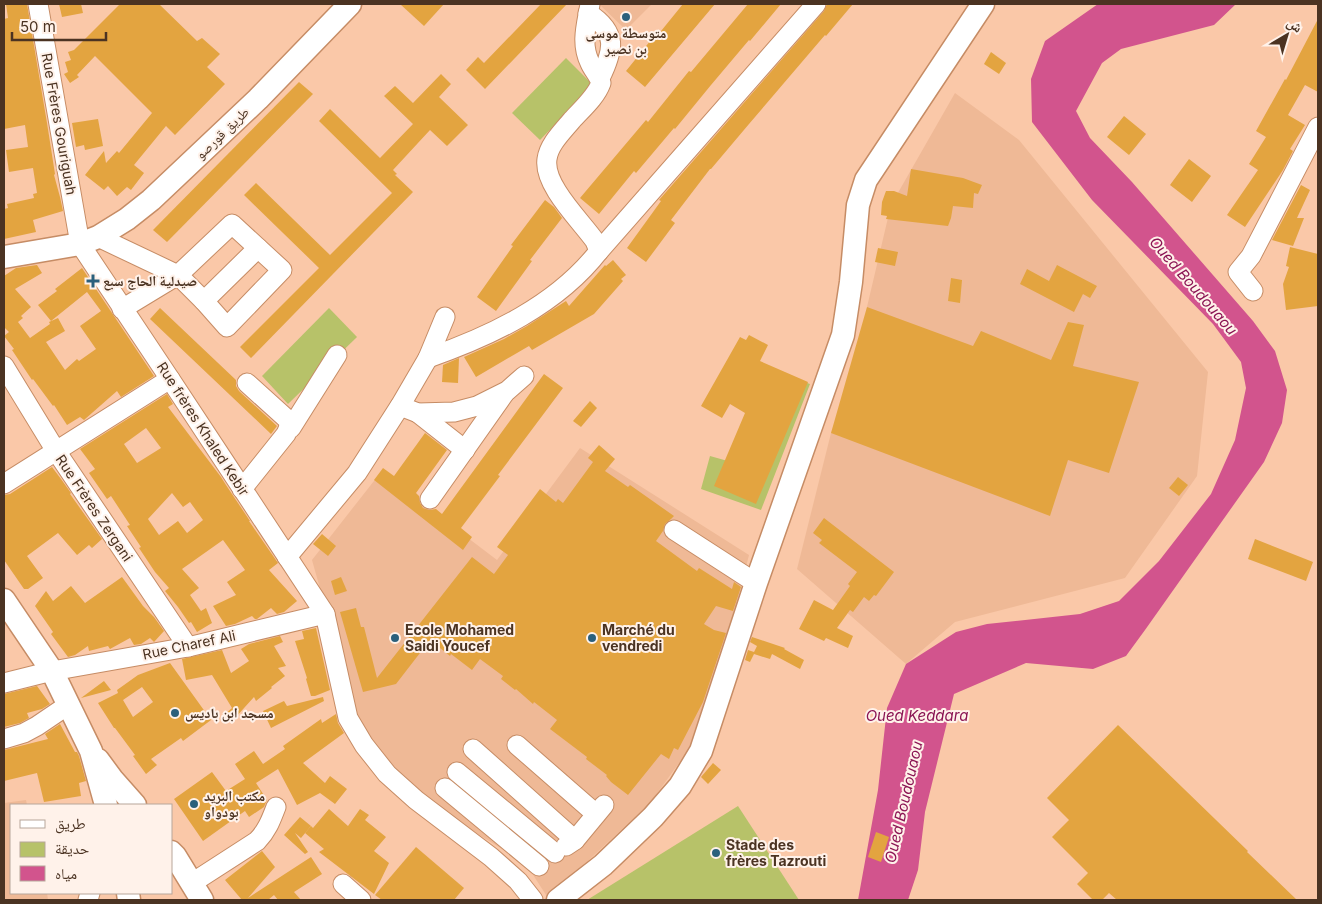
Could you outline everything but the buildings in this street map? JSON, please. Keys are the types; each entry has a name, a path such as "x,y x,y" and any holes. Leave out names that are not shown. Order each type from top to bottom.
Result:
{"main road":[{"name":"طريق قورصو","path":"89,241 127,219 151,200 258,99 350,4"},
{"path":"558,900 603,864 653,817 680,786 701,751 756,583 843,335 851,282 858,205 866,180 983,4"},
{"path":"4,257 89,241"},
{"path":"7,614 52,671 91,751 134,804"},
{"path":"91,751 106,804"},
{"path":"172,853 188,881"}],"street":[{"name":"Rue Frères Gouriguah","path":"38,4 89,241"},
{"path":"428,358 500,328 525,315 574,278 816,4"},
{"path":"589,8 584,36 589,61 600,78 600,88 559,136 552,146 547,159 548,173 556,190 596,241 599,250"},
{"path":"589,8 608,32 610,41 611,50 609,58 600,78"},
{"path":"1254,291 1238,272 1251,256 1318,127"},
{"path":"89,241 178,275 227,327 282,270 232,224 178,275 122,309"},
{"name":"Rue frères Khaled Kebir","path":"89,241 122,309 325,614"},
{"path":"204,301 258,248"},
{"path":"287,557 357,473 428,358 445,317"},
{"path":"289,427 291,428 336,355"},
{"name":"Rue Frères Zergani","path":"4,366 56,451 188,647"},
{"path":"418,413 454,412 477,406 506,391 524,376"},
{"path":"4,484 170,379"},
{"path":"242,489 286,434 289,427 288,420 247,383"},
{"path":"430,499 506,391"},
{"path":"400,406 418,413 465,450"},
{"path":"674,530 756,583"},
{"path":"325,614 348,718 364,745 388,774 416,800 491,856 518,881 533,900"},
{"name":"Rue Charef Ali","path":"4,683 52,671 188,647 325,614"},
{"path":"4,739 24,733 68,705"},
{"path":"517,745 600,810 575,840 518,881"},
{"path":"473,748 575,840"},
{"path":"457,772 555,853"},
{"path":"445,788 539,866"},
{"path":"188,881 257,841 270,824 276,807"},
{"path":"343,884 361,900"}],"shaded area":[{"name":"متوسطة موسى بن نصير","path":"599,4 652,4 626,30"},
{"path":"955,93 1019,140 1208,372 1197,476 1125,578 955,622 906,664 797,569 831,433 865,337 867,307 891,205"},
{"name":"Marché du vendredi","path":"580,448 749,555 706,726 650,803 548,898 526,864 422,799 393,773 359,727 312,560 381,472 497,560"},
{"path":"26,800 27,804 10,804 10,894 47,894 48,900 4,900 4,803"}],"green space":[{"path":"566,58 593,85 540,140 512,113"},
{"path":"329,308 357,337 288,404 262,376"},
{"path":"772,371 810,384 761,510 701,489 710,456 742,465"},
{"name":"Stade des frères Tazrouti","path":"738,806 799,900 587,900"}],"water":[{"name":"Oued Keddara","path":"1098,4 1236,4 1214,25 1121,49 1102,63 1076,111 1090,138 1132,182 1253,321 1275,351 1287,390 1282,423 1264,462 1126,656 1093,669 1026,663 954,694 925,812 918,870 908,900 858,900 878,790 887,708 906,664 956,632 987,624 1080,614 1119,601 1159,561 1211,494 1235,440 1246,388 1241,362 1213,324 1092,200 1032,122 1031,79 1045,41"}],"place":[{"name":"متوسطة موسى بن نصير","path":"626,17"},
{"name":"صيدلية الحاج سبع","path":"93,281"},
{"name":"Ecole Mohamed Saidi Youcef","path":"395,638"},
{"name":"Marché du vendredi","path":"592,638"},
{"name":"مسجد ابن باديس","path":"175,713"},
{"name":"مكتب البريد بودواو","path":"194,804"},
{"name":"Stade des frères Tazrouti","path":"716,853"}],"water label":[{"name":"Oued Boudouaou","path":"1193,286"},
{"name":"Oued Boudouaou","path":"904,802"}]}
